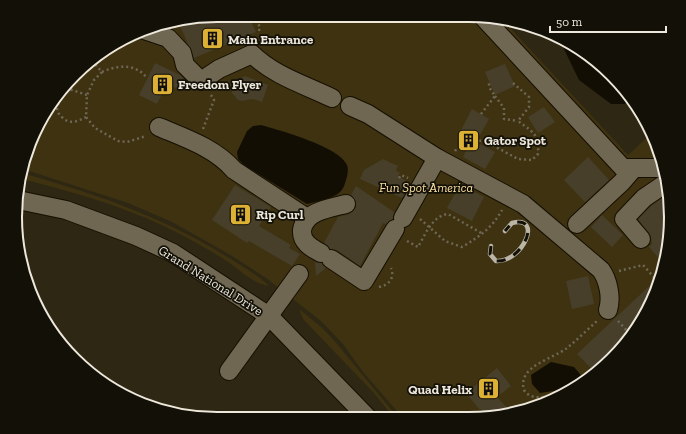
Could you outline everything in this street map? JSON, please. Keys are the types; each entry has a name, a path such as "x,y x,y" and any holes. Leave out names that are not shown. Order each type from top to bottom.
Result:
{"street":[{"path":"488,23 623,168 657,168"},
{"path":"152,33 168,38 182,54 185,65 201,81 218,69 252,54 260,62 276,72 332,98"},
{"path":"350,106 368,114 437,158 510,196 536,214 601,270 605,276 610,302 608,310"},
{"path":"159,127 197,144 224,160 234,170 307,218"},
{"path":"346,204 316,212 307,218 302,232 303,239 309,246 364,281 400,223 437,158"},
{"path":"577,224 622,182 634,168"},
{"path":"624,219 644,198 661,186"},
{"path":"605,198 641,239"},
{"name":"Grand National Drive","path":"23,201 66,210 136,236 173,253 269,316 362,412"},
{"path":"229,371 299,274"}],"path":[{"path":"257,22 260,28 258,33"},
{"path":"95,64 102,72"},
{"path":"147,78 142,72 126,66 113,67 102,72 94,80 87,95 86,117 95,128 118,141 137,140 153,134 159,127"},
{"path":"197,144 214,100 201,81"},
{"path":"480,141 483,140 518,159 532,160 538,154 539,140 532,132 518,121 504,119 504,108 489,87 489,81"},
{"path":"513,83 529,97 529,107 518,121"},
{"path":"70,88 87,95"},
{"path":"481,114 495,96"},
{"path":"57,106 60,116 66,121 73,122 86,117"},
{"path":"400,223 430,227 445,241 462,247 483,234 496,221 510,196"},
{"path":"400,223 418,247 434,221 444,214 448,214 483,234"},
{"path":"605,276 634,266 643,265 654,278"},
{"path":"545,397 530,396 524,390 524,379 532,368 566,349 608,310"}],"green space":[{"name":"Fun Spot America","path":"204,22 482,22 509,26 628,155 647,138 654,154 660,179 664,204 664,230 654,280 644,303 624,336 616,346 588,372 566,386 544,397 532,402 507,408 482,412 398,412 363,372 343,344 321,321 266,278 232,256 172,222 128,203 28,171 32,154 42,131 62,98 88,70 119,48 154,32"},
{"path":"27,175 101,197 151,217 200,241 224,255 253,273 269,286 256,282 227,261 166,227 95,199 26,180"},
{"path":"299,309 333,339 393,412 389,412 374,393 303,319"}],"shaded area":[{"path":"563,47 567,48 598,70 624,98 627,102 625,104 611,104 579,80"},
{"path":"261,125 308,140 342,158 347,165 348,174 342,190 333,196 307,204 244,165 238,159 237,152 247,131 253,126"},
{"path":"551,362 574,367 582,376 558,390 540,393 532,384 531,375"}],"building":[{"name":"Main Entrance","path":"204,22 251,22 256,32 194,58 180,26"},
{"name":"Freedom Flyer","path":"155,63 180,75 183,78 178,89 167,84 157,104 139,95"},
{"path":"505,64 515,86 495,95 485,72"},
{"path":"245,76 268,85 262,102 253,99 242,101 238,100 232,93 232,85 234,81"},
{"path":"544,107 555,122 538,133 528,117"},
{"name":"Gator Spot","path":"472,109 489,119 476,142 495,152 485,169 463,157 469,144 457,138"},
{"path":"588,157 609,180 585,202 564,180"},
{"path":"383,159 398,166 396,170 400,173 398,176 410,183 402,198 360,179 364,170"},
{"path":"460,184 484,197 472,221 447,208"},
{"name":"Rip Curl","path":"235,185 271,207 259,226 291,245 289,248 300,254 292,266 249,241 247,243 212,220"},
{"path":"356,186 394,212 393,219 386,224 383,223 360,266 337,250 330,249 324,243 338,217 349,214 356,207 356,201 351,195"},
{"path":"663,197 664,230 659,258 649,247 652,244 651,237 638,219 651,206"},
{"path":"602,215 623,235 612,247 591,227"},
{"path":"315,262 322,263 326,268 316,276"},
{"path":"588,276 594,304 572,309 566,281"},
{"path":"653,283 644,303 624,336 598,364 592,369 577,354"},
{"name":"Quad Helix","path":"497,368 511,386 497,397 507,408 483,412 481,409 480,410 466,393"}],"railway":[{"path":"491,246 490,254 496,261 505,260 514,255 521,248 526,240 528,232 527,226 522,222 512,223 505,231"}],"place":[{"name":"Main Entrance","path":"212,39"},
{"name":"Freedom Flyer","path":"163,84"},
{"name":"Gator Spot","path":"469,140"},
{"name":"Rip Curl","path":"241,214"},
{"name":"Quad Helix","path":"488,389"}]}
